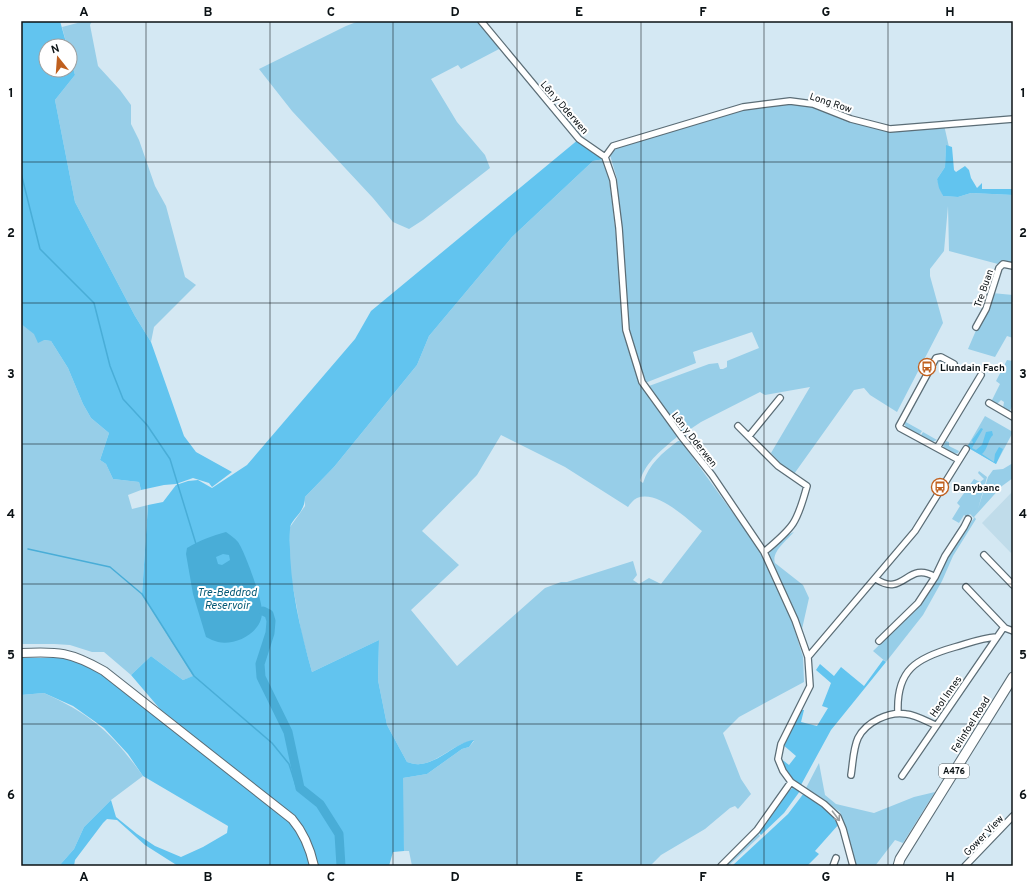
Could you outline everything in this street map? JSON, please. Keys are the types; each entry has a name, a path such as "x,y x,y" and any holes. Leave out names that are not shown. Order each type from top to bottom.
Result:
{"main road":[{"path":"21,653 58,652 79,658 104,671 292,819 305,839 314,866"},
{"name":"Felinfoel Road","path":"898,866 900,859 1013,677"}],"street":[{"name":"Lôn y Dderwen","path":"481,21 579,139 605,157 613,180 619,222 626,330 642,382 681,436 712,475 764,552 795,620 808,657 810,686 781,744 778,759 783,771 791,782 838,816 845,835 853,866"},
{"name":"Long Row","path":"605,157 613,146 743,107 790,100 813,104 851,119 890,129 1013,119"},
{"name":"Tre Buan","path":"976,327 986,309 999,268 1003,264 1013,266"},
{"path":"954,364 941,357 936,358 899,423 900,428 959,460"},
{"path":"937,448 981,375"},
{"path":"749,436 780,398"},
{"path":"989,403 1013,417"},
{"path":"738,426 778,466 807,486 799,514 789,531 764,552"},
{"path":"808,657 876,579 915,531 930,503 945,483 966,449"},
{"path":"879,642 918,604 936,577 945,556 968,519"},
{"path":"984,555 1013,585"},
{"path":"876,579 885,585 893,585 919,572 927,572 936,577"},
{"path":"966,587 1004,626 1013,631"},
{"name":"Heol Innes","path":"902,776 935,725 1004,626"},
{"path":"898,713 897,696 900,685 913,666 918,662 932,653 985,638 996,637"},
{"path":"851,775 856,744 863,730 879,719 898,713 907,714 935,725"},
{"path":"721,866 757,830 791,782"},
{"name":"Gower View","path":"965,866 1013,816"},
{"path":"833,866 836,858"}],"shaded area":[{"path":"21,21 60,21 65,38 38,38 38,78 73,78 55,100 75,202 135,316 151,342 184,436 196,452 232,472 212,487 209,483 193,478 176,484 141,490 139,482 113,479 106,464 100,460 109,433 91,418 83,404 68,368 51,341 44,340 38,343 34,334 21,324"},
{"path":"85,21 92,21 90,25 98,66 120,90 131,105 131,124 139,140 155,186 166,206 185,277 196,285 154,327 151,342 135,316 75,202 55,100 73,78 78,78 78,38 65,38 62,27"},
{"path":"359,21 479,21 501,48 461,69 458,65 431,79 457,122 485,155 490,168 423,220 409,229 393,222 373,198 292,111 259,69"},
{"path":"790,101 813,104 890,129 944,125 949,147 946,146 945,167 937,179 943,196 958,197 971,193 1013,195 1013,263 1002,261 998,264 949,251 948,206 944,251 930,269 930,276 943,323 897,412 870,395 864,388 854,390 794,474 782,465 771,453 810,387 765,395 760,392 701,422 683,434 649,386 709,364 718,363 720,369 727,367 727,361 759,348 752,332 693,352 696,363 645,383 629,329 617,179 610,155 614,148 714,115"},
{"path":"579,139 604,159 593,161 512,237 429,336 417,365 334,467 305,497 303,508 292,522 290,529 291,565 295,601 312,672 379,640 378,680 387,725 407,762 417,764 427,763 461,744 474,740 469,747 462,749 427,774 403,778 404,851 393,852 389,866 178,866 145,845 117,820 107,819 75,860 74,866 59,866 74,849 84,827 111,800 116,817 155,846 181,857 203,847 227,833 228,826 143,776 128,754 104,728 73,706 44,693 21,695 21,658 56,658 73,656 89,662 292,819 310,850 309,837 297,819 160,709 131,675 151,656 183,680 193,676 142,594 148,505 163,502 176,485 188,481 198,480 212,488 247,465 355,339 371,311"},
{"path":"946,145 952,147 954,170 956,172 965,166 969,170 971,178 977,188 982,183 982,189 1013,189 1013,195 971,193 958,197 943,196 937,179 945,167"},
{"path":"604,159 609,178 622,284 623,332 640,384 678,436 651,461 646,467 640,481 643,483 652,465 661,455 678,441 681,441 761,552 792,621 803,657 804,682 739,717 723,733 741,779 751,794 738,809 735,806 730,808 705,829 661,855 650,866 412,866 409,851 404,851 401,796 403,778 427,774 462,749 469,747 474,741 461,744 427,763 417,764 407,762 387,725 378,680 379,640 312,672 302,636 290,571 290,527 305,506 305,497 334,467 417,365 429,336 512,237 593,161","holes":["501,435 565,467 628,507 637,498 654,498 663,502 672,507 702,531 661,584 649,578 639,584 633,580 637,575 633,561 545,588 457,666 411,610 459,565 422,531 477,475"]},
{"path":"992,293 1013,295 1013,338 1007,336 995,357 968,349"},
{"path":"21,324 44,340 51,341 68,368 83,404 91,418 109,433 100,460 106,464 113,479 139,482 141,490 128,495 132,509 148,505 142,594 194,676 183,680 151,656 131,675 104,652 92,652 70,645 21,644"},
{"path":"1007,360 1013,361 1013,405 1009,412 1003,408 1004,402 1001,400 996,405 991,402 1000,384 996,381"},
{"path":"985,416 1013,432 996,464 967,447"},
{"path":"904,421 922,431 920,434 906,428"},
{"path":"981,428 983,429 972,448 976,450 982,445 986,432 992,431 993,435 982,454 994,462 995,454 999,447 1003,449 996,464 967,447 969,444 973,443 972,440"},
{"path":"923,432 937,440 932,442 921,435"},
{"path":"946,441 949,442 949,446 959,451 958,453 951,453 943,446"},
{"path":"1013,463 1013,478 1002,486 974,517 976,519 953,556 942,581 923,615 886,662 873,651 916,610 938,578 948,556 974,518 970,514 967,517 964,515 959,523 952,519 960,506 957,503 974,479 980,482 984,479 978,473 979,471 987,477 978,509 988,477 993,470 1003,469"},
{"path":"1013,491 1013,551 1011,553 982,523"},
{"path":"794,532 777,550 774,559 775,563 803,585 809,598 802,629 768,557 775,545"},
{"path":"883,660 886,662 831,730 801,785 798,784 784,770 780,758 789,765 796,756 782,744 801,710 804,710 801,722 817,726 828,708 822,706 831,683 816,670 820,664 834,676 841,667 864,686"},
{"path":"44,693 75,709 100,727 121,748 143,776 111,800 84,827 74,849 59,866 21,866 21,695"},
{"path":"819,763 825,795 836,804 874,813 914,797 935,792 903,843 895,840 875,866 856,866 840,812 806,788"},
{"path":"794,787 800,791 784,813 761,835 759,833"},
{"path":"804,793 827,808 839,824 815,851 819,854 807,866 732,866 788,814"},
{"path":"758,833 760,836 728,866 725,866"}],"water":[{"name":"Tre-Beddrod Reservoir","path":"226,532 237,541 241,547 249,565 262,611 261,619 253,631 247,636 233,642 225,643 216,642 206,637 193,594 186,554 187,548 201,540","holes":["223,554 229,555 230,560 222,565 218,564 216,557"]}],"waterway":[{"path":"21,173 40,249 94,303 110,366 123,399 147,425 170,459 196,544"},
{"path":"28,549 110,567 142,594 194,676 272,743 289,764 296,786"},
{"path":"263,611 269,614 271,621 270,633 260,664 261,677 288,732 300,788 320,804 339,834 341,866"},
{"path":"341,865 367,866"}],"place":[{"name":"Llundain Fach","path":"927,367"},
{"name":"Danybanc","path":"940,487"}]}
